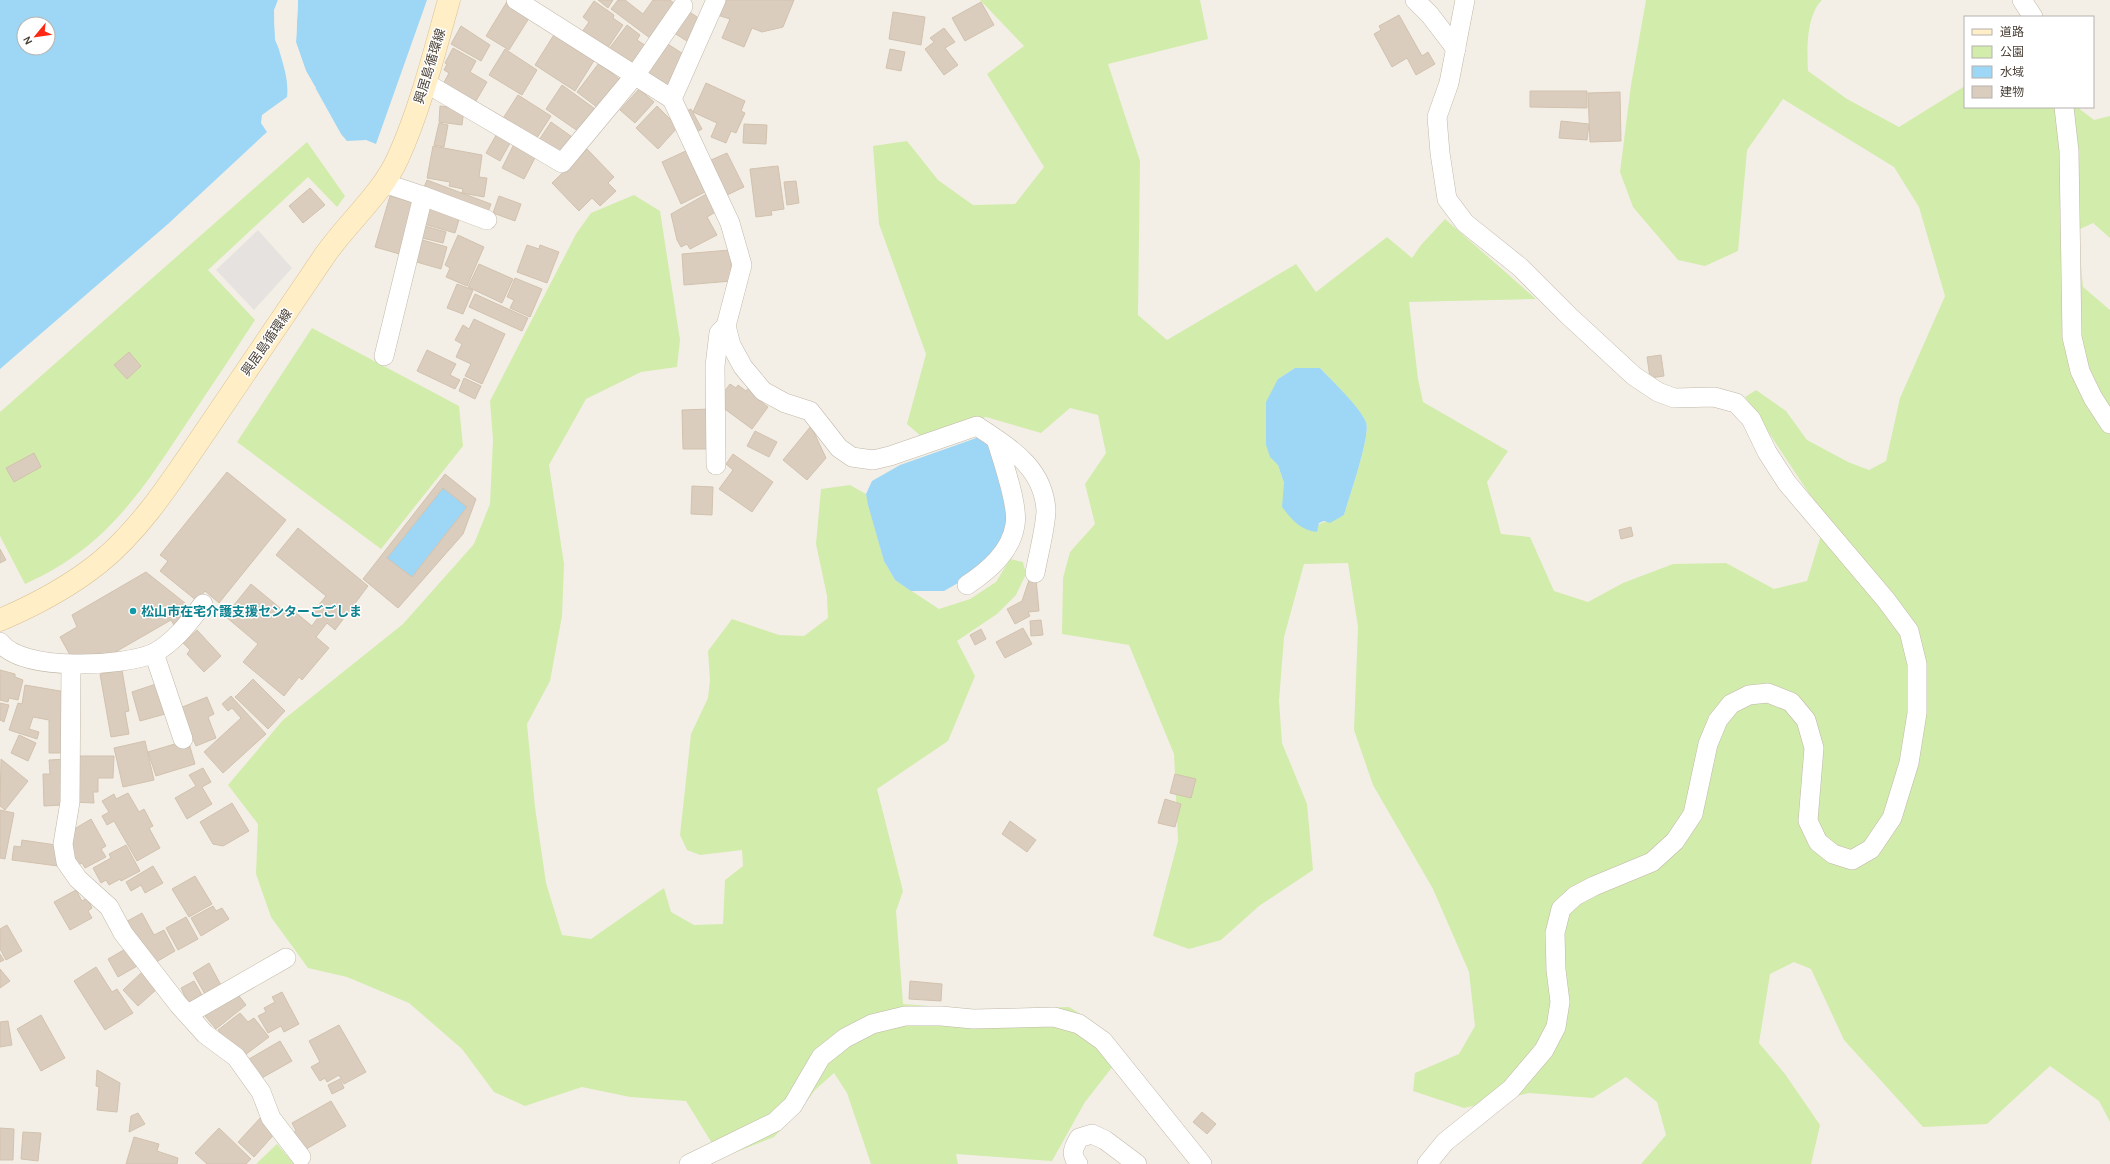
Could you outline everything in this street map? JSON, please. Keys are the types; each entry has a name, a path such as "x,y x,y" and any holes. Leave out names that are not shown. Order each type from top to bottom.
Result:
{"main road":[{"name":"興居島循環線","path":"0,620 25,610 66,587 98,563 119,545 158,499 326,253 384,183 397,159 426,83 449,0"}],"street":[{"path":"516,0 636,74 672,99 730,223 737,241 742,265 726,326 720,333 715,366 716,465"},
{"path":"672,99 716,0"},
{"path":"1414,0 1430,15 1456,49"},
{"path":"1427,1164 1445,1142 1511,1089 1544,1050 1556,1027 1560,1002 1556,970 1555,933 1561,909 1575,896 1594,886 1652,862 1675,841 1693,814 1708,744 1718,720 1731,704 1749,695 1768,693 1791,702 1806,720 1814,748 1808,821 1818,842 1833,854 1852,860 1871,849 1892,818 1909,763 1917,713 1917,664 1909,631 1886,600 1787,483 1767,452 1751,419 1736,403 1714,397 1674,398 1658,392 1634,376 1569,316 1520,267 1465,223 1447,199 1440,153 1437,117 1449,83 1465,0"},
{"path":"2022,0 2032,16"},
{"path":"426,83 562,163 636,74 683,6"},
{"path":"2064,108 2069,151 2072,337 2080,371 2093,398 2110,424"},
{"path":"384,183 487,220"},
{"path":"384,356 423,196"},
{"path":"726,326 731,345 740,362 762,391 784,403 810,411 839,448 852,457 873,460 890,456 976,426 1026,462 1039,479 1046,511 1035,573"},
{"path":"967,585 987,572 1006,549 1016,525 1012,494 996,439"},
{"path":"0,642 4,648 28,659 72,665 119,662 154,653 176,637 203,604"},
{"path":"154,653 183,739"},
{"path":"72,665 70,802 63,844 66,862 78,879 109,907 123,933 178,1004 205,1034 236,1057 261,1092 272,1118 300,1157"},
{"path":"188,1014 286,958"},
{"path":"689,1164 775,1122 793,1105 821,1057 845,1038 872,1024 904,1016 941,1016 973,1019 1054,1017 1079,1024 1103,1041 1202,1164"},
{"path":"1078,1164 1074,1159 1072,1150 1079,1138 1092,1134 1105,1140 1137,1164"}],"green space":[{"path":"980,0 1200,0 1208,39 1108,64 1140,161 1138,315 1167,340 1296,264 1316,292 1387,237 1412,258 1421,245 1445,219 1536,299 1409,302 1418,379 1423,402 1508,451 1487,482 1501,534 1530,537 1554,591 1588,602 1623,583 1673,564 1726,563 1774,589 1807,581 1826,519 1745,397 1756,390 1786,411 1807,440 1848,462 1869,470 1886,461 1900,398 1945,296 1919,207 1894,167 1783,99 1747,150 1738,251 1705,266 1678,260 1633,207 1620,172 1631,85 1646,0 1822,0 1813,15 1810,24 1808,71 1847,99 1899,127 1964,87 1964,108 2078,108 2094,120 2110,116 2110,238 2093,223 2078,230 2083,287 2110,310 2110,1122 2099,1101 2050,1066 1987,1124 1923,1127 1844,1040 1811,969 1794,962 1770,974 1759,1043 1785,1074 1820,1125 1811,1164 1641,1164 1666,1135 1657,1102 1626,1077 1593,1098 1529,1093 1464,1108 1413,1091 1415,1073 1459,1054 1475,1026 1469,972 1433,889 1373,785 1354,730 1358,627 1348,563 1304,564 1284,637 1279,701 1282,743 1307,804 1313,870 1259,906 1221,940 1189,949 1153,936 1178,841 1174,754 1129,645 1062,634 1063,578 1070,552 1095,524 1085,484 1106,453 1098,415 1070,408 1041,433 986,417 923,438 907,424 926,354 879,224 873,146 907,141 938,180 973,205 1015,204 1044,167 987,74 1024,46","holes":["1295,368 1320,368 1345,394 1366,422 1367,429 1363,453 1344,515 1319,524 1316,532 1284,495 1284,483 1278,465 1278,379"]},
{"path":"307,142 345,196 337,207 308,177 208,270 255,320 153,474 118,517 99,536 77,554 53,570 25,584 0,536 0,412"},
{"path":"634,195 660,211 680,340 677,367 641,372 586,399 549,465 564,564 562,616 550,681 527,724 535,807 546,883 562,935 591,939 664,888 671,912 694,925 723,924 725,880 743,866 742,850 700,855 687,850 680,835 691,734 708,698 710,680 708,651 732,619 779,635 804,636 828,618 827,596 816,544 821,489 850,485 866,494 884,561 895,580 939,609 970,599 996,582 1010,559 1023,562 1026,574 1016,595 997,614 957,641 975,676 948,741 877,789 903,891 896,911 903,1004 983,1010 1069,1007 1092,1021 1124,1052 1085,1102 1052,1161 956,1154 958,1164 871,1164 847,1093 834,1073 815,1090 801,1109 774,1137 721,1158 686,1101 630,1097 582,1087 525,1106 494,1092 462,1049 409,1003 347,977 308,968 271,917 256,874 258,824 228,785 283,720 403,624 474,544 490,504 493,440 490,401 576,234 591,213"},
{"path":"312,328 459,406 463,446 381,549 237,442"},
{"path":"277,1144 294,1164 256,1164"}],"shaded area":[{"path":"258,230 292,268 254,310 216,270"}],"water":[{"path":"0,0 278,0 274,26 285,73 287,97 262,115 261,123 267,132 168,224 0,369"},
{"path":"298,0 427,0 376,144 366,140 347,141 341,134 306,71 296,42"},
{"path":"1295,368 1320,368 1358,409 1366,422 1367,429 1363,453 1344,515 1330,523 1324,521 1319,523 1317,532 1301,527 1282,507 1284,483 1278,465 1270,457 1266,445 1266,402 1278,379"},
{"path":"979,437 990,447 1009,513 1003,537 987,561 965,579 944,591 911,591 895,580 884,561 866,494 872,481 900,465"},
{"path":"443,488 467,507 412,577 387,558"}],"pier":[{"path":"278,0 280,0 276,10 277,40 281,53 275,40 274,10"},
{"path":"296,0 298,0 296,43 306,71 316,88 314,89 304,72 294,43"}],"building":[{"path":"508,0 531,15 509,50 486,36"},
{"path":"598,0 613,0 608,8"},
{"path":"618,0 625,0 643,14 653,0 670,0 679,7 654,41 611,9"},
{"path":"720,0 794,0 783,27 762,32 752,28 744,47 722,38 730,19 714,14"},
{"path":"594,1 614,15 613,18 623,25 607,49 582,32 589,22 583,17"},
{"path":"981,2 994,25 965,41 952,18"},
{"path":"685,9 703,21 690,43 671,31"},
{"path":"893,12 925,17 921,45 889,39"},
{"path":"1399,15 1422,56 1428,52 1435,64 1416,75 1407,58 1392,67 1374,34 1381,30 1379,26"},
{"path":"627,25 640,35 637,40 649,48 634,68 609,49"},
{"path":"461,26 490,45 481,61 451,44"},
{"path":"944,28 955,42 945,48 958,65 944,75 925,49 934,42 930,38"},
{"path":"555,33 595,59 575,91 535,65"},
{"path":"663,41 688,57 669,87 644,70"},
{"path":"453,48 476,61 470,72 487,82 473,106 441,88 449,73 444,70 447,64 445,63"},
{"path":"505,49 537,70 522,95 489,75"},
{"path":"890,49 905,52 901,71 886,68"},
{"path":"599,63 623,82 602,111 577,92"},
{"path":"706,83 745,101 741,111 745,113 736,133 731,131 726,143 711,137 717,123 693,112"},
{"path":"562,85 598,111 582,134 546,109"},
{"path":"639,89 654,102 635,123 620,110"},
{"path":"1530,91 1587,91 1587,108 1530,107"},
{"path":"1620,92 1621,141 1590,142 1588,93"},
{"path":"518,95 551,116 533,144 500,123"},
{"path":"440,106 464,109 462,125 439,122"},
{"path":"657,106 678,127 658,149 636,128"},
{"path":"691,109 702,129 695,133 684,112"},
{"path":"1561,121 1589,124 1587,140 1559,138"},
{"path":"551,122 575,139 561,160 537,143"},
{"path":"439,123 448,125 444,147 434,145"},
{"path":"744,124 767,125 766,144 743,143"},
{"path":"499,130 513,138 500,161 486,153"},
{"path":"515,142 537,154 524,179 502,168"},
{"path":"433,146 482,155 479,177 487,178 484,197 462,193 463,189 449,186 450,182 427,178"},
{"path":"587,149 614,177 608,183 616,191 600,206 592,198 579,211 552,183"},
{"path":"690,149 702,173 697,175 705,192 681,204 662,162"},
{"path":"727,153 744,187 727,195 711,160"},
{"path":"778,166 784,209 771,211 772,215 756,217 750,169"},
{"path":"427,180 491,204 486,217 422,192"},
{"path":"796,181 799,203 787,205 784,182"},
{"path":"310,188 325,205 303,223 289,206"},
{"path":"710,192 719,210 707,217 717,235 690,249 687,244 681,247 677,240 671,214"},
{"path":"390,196 418,204 403,255 375,247"},
{"path":"499,196 521,204 515,221 493,213"},
{"path":"425,203 461,213 455,233 420,223"},
{"path":"421,225 446,232 443,243 418,237"},
{"path":"458,235 484,247 467,286 446,277 450,268 445,265"},
{"path":"419,239 447,247 441,269 413,261"},
{"path":"527,245 539,249 540,245 559,252 547,283 517,272"},
{"path":"730,250 732,281 684,285 682,254"},
{"path":"479,264 513,279 502,303 468,287"},
{"path":"515,278 542,289 530,317 510,308 514,300 507,297"},
{"path":"457,284 473,290 463,314 447,308"},
{"path":"475,294 528,318 522,331 469,307"},
{"path":"474,319 505,334 482,384 465,376 471,364 456,357 462,344 455,340 463,325 469,329"},
{"path":"427,350 456,364 450,375 460,380 455,389 417,371"},
{"path":"129,352 141,366 127,379 114,365"},
{"path":"1661,355 1664,376 1650,378 1647,357"},
{"path":"464,378 481,386 475,399 459,391"},
{"path":"730,384 736,388 738,385 746,391 751,385 760,391 755,397 768,407 752,429 722,407 722,395"},
{"path":"711,409 712,449 683,449 682,410"},
{"path":"811,426 826,458 807,480 783,460"},
{"path":"755,431 777,442 769,457 747,446"},
{"path":"34,453 41,467 14,482 6,468"},
{"path":"733,454 773,482 752,512 719,489 733,470 726,464"},
{"path":"227,472 286,520 219,603 205,591 197,601 160,571 168,561 160,555"},
{"path":"445,474 476,499 463,534 398,608 363,579","holes":["443,488 467,507 412,577 387,558"]},
{"path":"692,486 713,487 712,515 691,514"},
{"path":"1631,527 1633,536 1621,539 1619,530"},
{"path":"298,528 368,586 335,630 327,623 316,637 329,648 302,680 299,677 284,696 243,662 258,644 225,616 251,584 291,617 295,612 312,626 319,616 313,612 326,596 276,555"},
{"path":"0,549 6,560 0,563"},
{"name":"松山市在宅介護支援センターごごしま","path":"146,572 190,607 177,630 171,620 112,654 70,655 60,637 77,627 72,615"},
{"path":"1036,579 1039,611 1028,612 1030,616 1015,624 1007,609 1022,601 1029,580"},
{"path":"1041,620 1043,635 1031,636 1030,621"},
{"path":"1023,628 1032,644 1005,658 996,642"},
{"path":"981,629 986,639 975,645 970,635"},
{"path":"197,630 221,656 204,672 187,654 190,650 183,643"},
{"path":"0,670 15,674 15,677 23,680 18,700 9,698 8,702 0,700"},
{"path":"122,670 129,711 125,712 129,734 111,737 100,674"},
{"path":"253,679 285,711 268,729 235,697"},
{"path":"156,684 165,714 140,721 132,692"},
{"path":"25,685 66,692 65,753 49,753 49,720 33,717 29,729 39,732 37,739 9,730 18,703 22,704"},
{"path":"231,696 266,734 223,773 204,752 241,718 232,708 228,711 222,704"},
{"path":"207,697 214,714 208,717 216,738 196,746 180,708"},
{"path":"0,703 9,705 4,722 0,720"},
{"path":"19,735 36,743 28,761 11,753"},
{"path":"188,740 195,764 156,776 148,752"},
{"path":"145,741 154,780 123,787 114,748"},
{"path":"73,756 114,756 113,778 98,778 98,792 93,792 94,803 73,802"},
{"path":"1,759 28,781 5,810 0,806"},
{"path":"67,759 63,805 44,806 43,774 50,774 49,760"},
{"path":"203,768 211,782 202,787 212,804 187,819 175,798 196,786 189,775"},
{"path":"1175,774 1196,779 1191,798 1170,793"},
{"path":"128,793 139,812 144,809 153,826 149,828 160,848 137,861 114,821 107,825 102,816 109,812 102,801 114,794 116,799"},
{"path":"1165,799 1181,804 1175,827 1158,823"},
{"path":"232,803 249,831 223,846 213,844 200,822"},
{"path":"0,810 14,813 5,859 0,858"},
{"path":"91,819 106,846 101,849 106,857 85,868 82,863 76,866 66,834"},
{"path":"1010,821 1036,840 1027,852 1002,834"},
{"path":"22,840 56,845 58,866 12,860 14,846 21,847"},
{"path":"126,845 140,871 121,881 120,879 109,885 106,880 101,883 93,868 111,858 109,854"},
{"path":"153,866 163,883 145,893 141,885 131,891 126,882"},
{"path":"195,876 212,904 189,917 172,889"},
{"path":"76,890 82,901 87,898 92,908 88,911 92,918 70,930 54,902"},
{"path":"213,906 216,911 222,908 229,919 201,936 191,918"},
{"path":"142,913 154,935 164,930 175,951 151,965 122,924"},
{"path":"186,917 198,939 178,950 166,928"},
{"path":"7,925 22,951 6,960 0,949 0,929"},
{"path":"129,947 139,965 118,977 108,959"},
{"path":"0,954 4,960 0,962"},
{"path":"209,963 222,987 206,996 193,973"},
{"path":"96,967 112,992 117,989 133,1013 105,1030 74,981"},
{"path":"0,969 10,981 0,988"},
{"path":"142,972 157,989 138,1006 123,990"},
{"path":"194,981 202,995 188,1003 181,988"},
{"path":"910,981 942,984 941,1001 909,999"},
{"path":"236,992 246,1005 216,1029 205,1016"},
{"path":"282,992 299,1024 284,1032 281,1026 268,1033 258,1016 266,1012 264,1008 275,1002 272,997"},
{"path":"240,1013 248,1022 254,1018 269,1037 241,1058 218,1030"},
{"path":"41,1015 65,1058 41,1071 17,1029"},
{"path":"8,1021 12,1045 0,1047 0,1022"},
{"path":"339,1025 366,1072 344,1084 339,1075 327,1082 325,1078 320,1081 311,1067 320,1062 309,1041"},
{"path":"280,1041 292,1061 260,1079 249,1059"},
{"path":"97,1070 120,1083 117,1112 97,1110 99,1087 96,1086"},
{"path":"340,1079 344,1088 332,1094 328,1085"},
{"path":"331,1101 346,1126 301,1152 291,1134 296,1131 292,1123"},
{"path":"1202,1112 1216,1124 1207,1134 1193,1122"},
{"path":"138,1113 145,1124 129,1132 131,1116"},
{"path":"262,1116 277,1131 254,1157 238,1142"},
{"path":"0,1128 14,1129 13,1160 0,1160"},
{"path":"219,1128 251,1159 246,1164 207,1164 195,1153"},
{"path":"23,1132 41,1133 38,1161 21,1159"},
{"path":"134,1137 159,1144 157,1151 178,1158 177,1164 126,1164"}],"place":[{"name":"松山市在宅介護支援センターごごしま","path":"133,611"}]}
